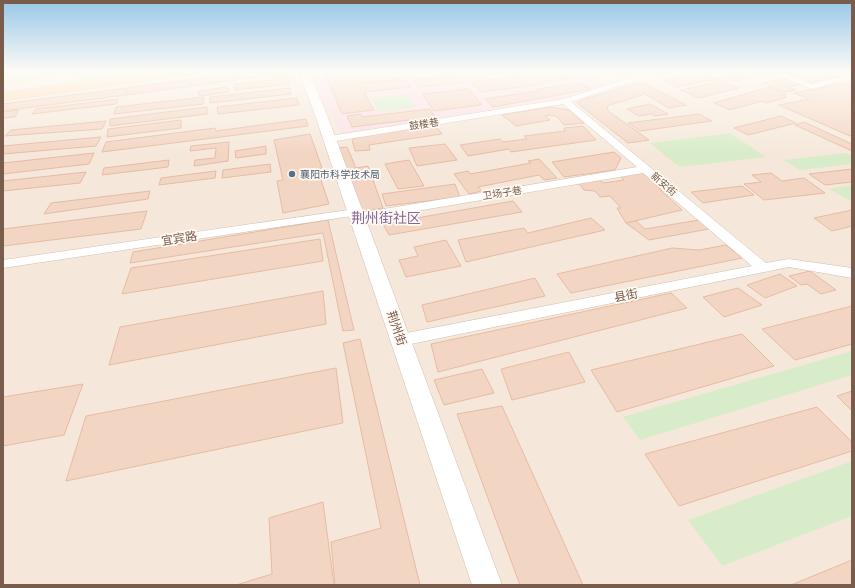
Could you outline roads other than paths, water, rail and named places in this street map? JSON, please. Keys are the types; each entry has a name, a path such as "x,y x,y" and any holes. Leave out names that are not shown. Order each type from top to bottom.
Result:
{"street":[{"name":"荆州街","path":"315,99 330,139 487,585"},
{"name":"鼓楼巷","path":"330,139 570,99"},
{"name":"新安街","path":"565,101 764,268"},
{"name":"卫场子巷","path":"356,214 646,169"},
{"name":"宜宾路","path":"3,264 356,214"},
{"name":"县街","path":"401,340 789,263 852,273"}],"place":[{"name":"襄阳市科学技术局","path":"292,174"}],"district":[{"name":"荆州街社区","path":"386,218"}]}
